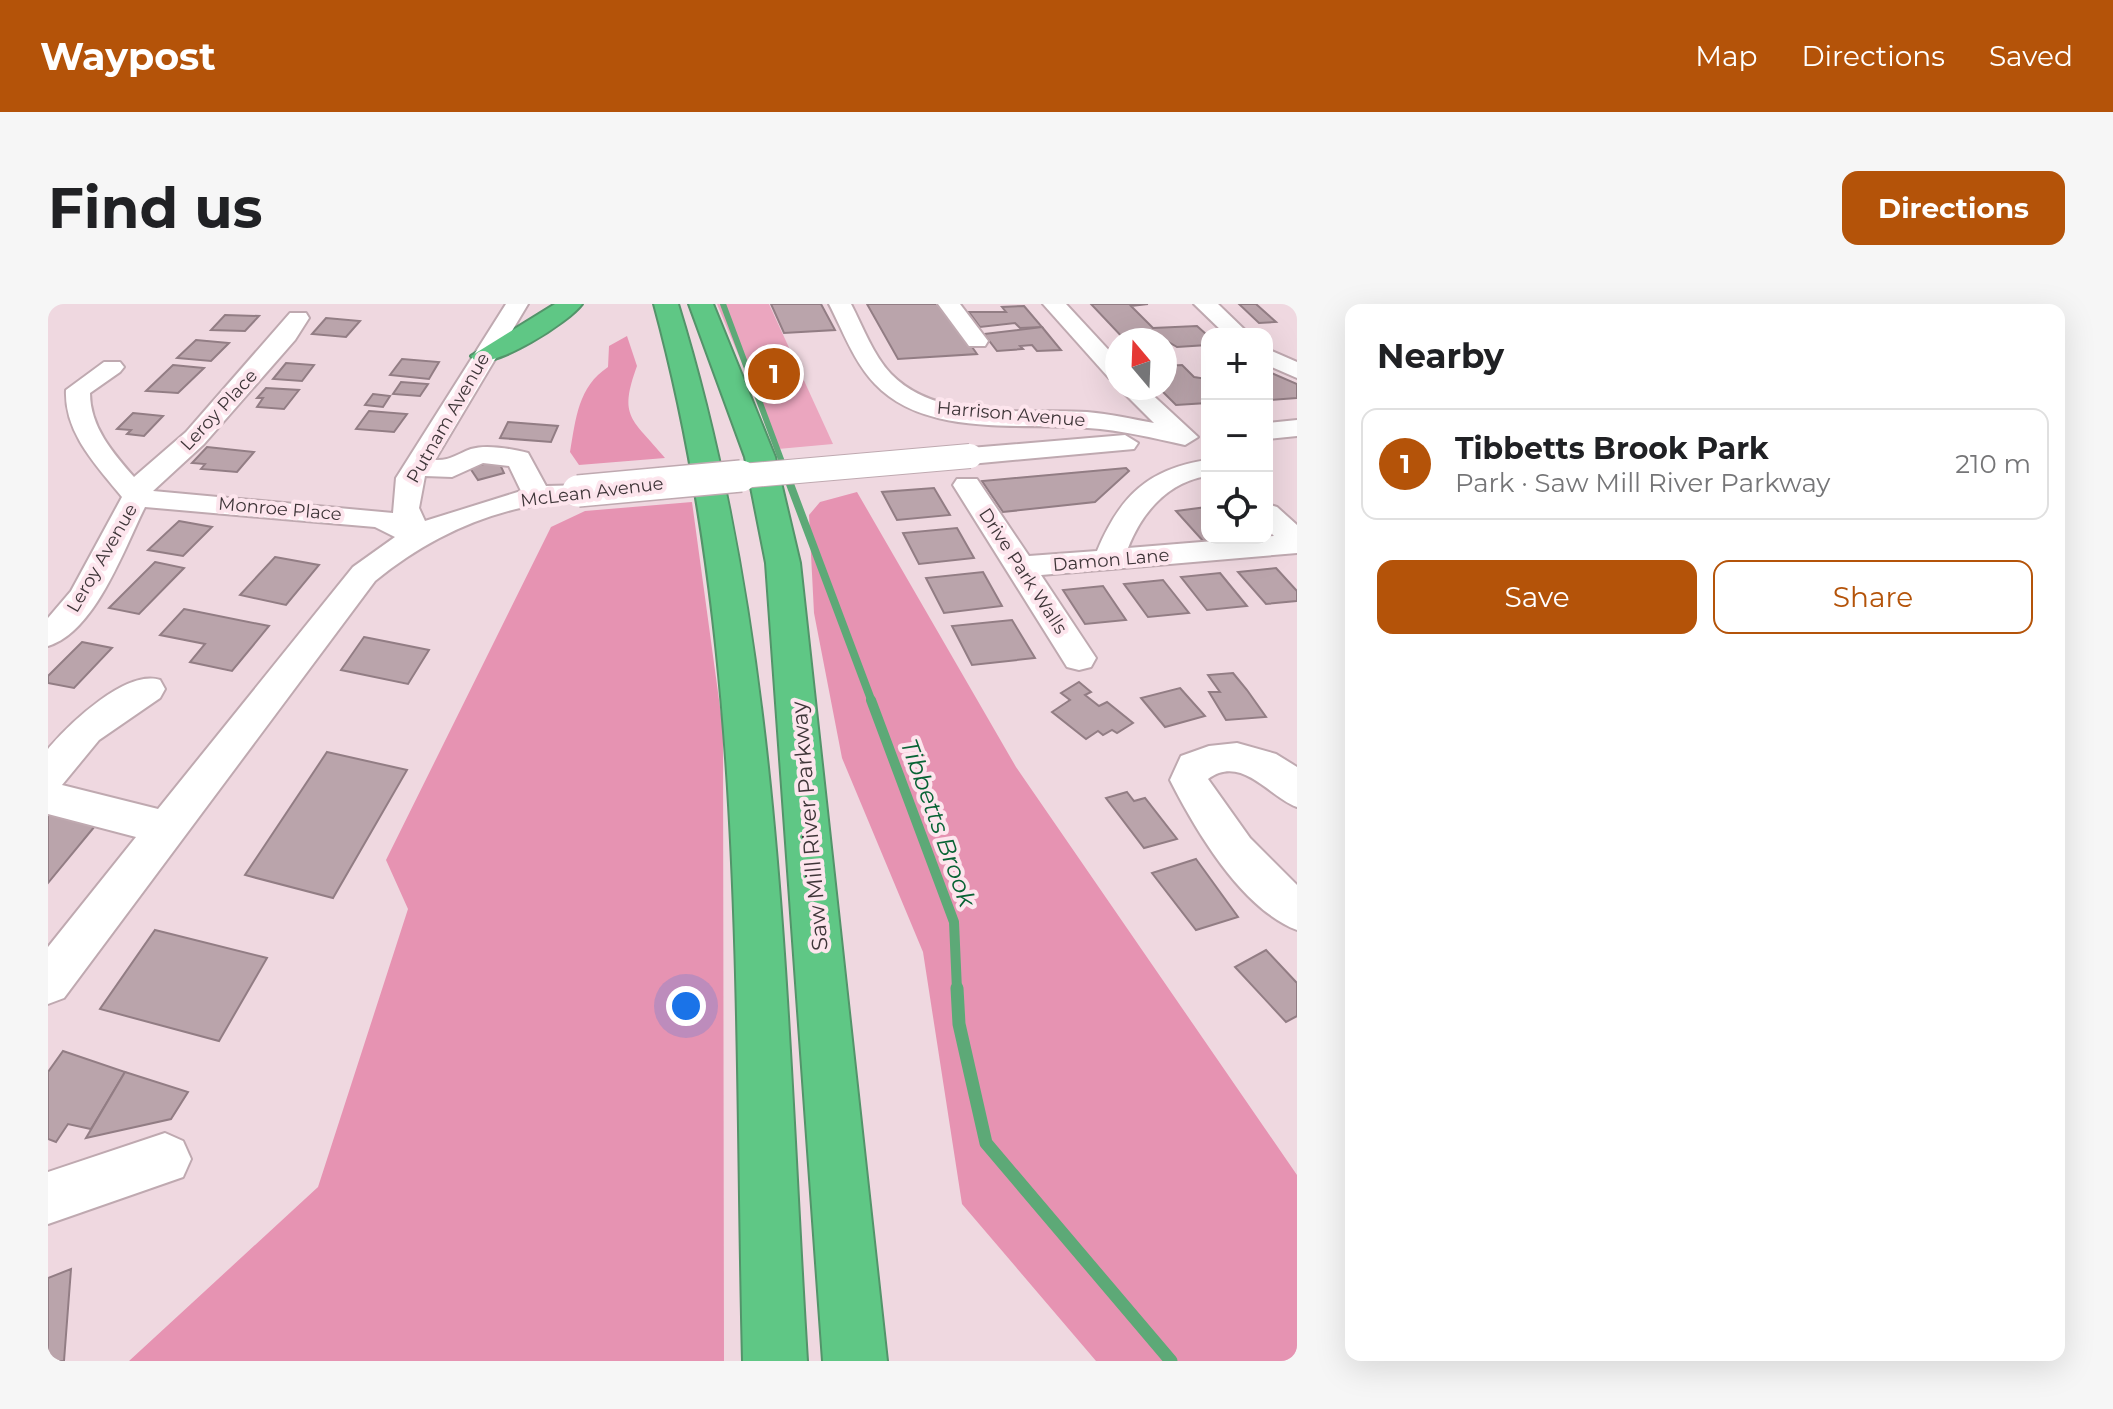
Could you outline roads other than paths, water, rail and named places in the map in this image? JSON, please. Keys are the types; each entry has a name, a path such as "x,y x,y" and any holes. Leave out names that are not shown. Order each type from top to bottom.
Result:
{"highway":[{"path":"484,356 546,322 570,304"},
{"path":"666,304 713,479 740,672 755,866 775,1361"},
{"name":"Saw Mill River Parkway","path":"701,304 760,457 783,563 855,1361"}],"street":[{"name":"Harrison Avenue","path":"840,304 915,401 946,411 1091,421 1196,436"},
{"path":"949,304 977,341"},
{"path":"1054,304 1105,360"},
{"path":"1205,304 1231,328"},
{"name":"Putnam Avenue","path":"417,538 404,501 417,467 484,356 510,305"},
{"name":"Leroy Place","path":"137,498 143,484 195,438 287,335 298,318"},
{"path":"1273,359 1297,371"},
{"name":"Leroy Avenue","path":"48,634 66,621 84,596 102,555 137,498 95,443 75,404 78,390 112,367"},
{"path":"1147,400 1196,436"},
{"path":"1273,430 1297,428"},
{"name":"McLean Avenue","path":"48,982 351,589 374,565 417,538 477,513 537,496 578,491 969,470 1196,436"},
{"path":"417,467 457,478 525,470 537,496"},
{"path":"1110,560 1117,535 1163,482 1176,474 1201,469"},
{"name":"Drive Park Walls","path":"969,470 1020,567 1079,658"},
{"path":"457,478 477,513"},
{"name":"Monroe Place","path":"137,498 376,518 395,523 417,538"},
{"path":"1273,519 1297,543"},
{"name":"Damon Lane","path":"1020,567 1297,543"},
{"path":"48,775 86,730 148,689"},
{"path":"1297,791 1264,765 1240,755 1215,757 1194,767 1189,780 1232,843 1280,898 1297,910"},
{"path":"48,798 166,828"},
{"path":"48,1198 165,1159"}],"waterway":[{"name":"Tibbetts Brook","path":"723,304 788,478"},
{"name":"Tibbetts Brook","path":"787,476 872,702"},
{"name":"Tibbetts Brook","path":"871,700 954,922 957,990"},
{"name":"Tibbetts Brook","path":"957,988 959,1024 986,1143 1171,1361"}],"place":[{"name":"Tibbetts Brook Park","path":"774,374"}]}
